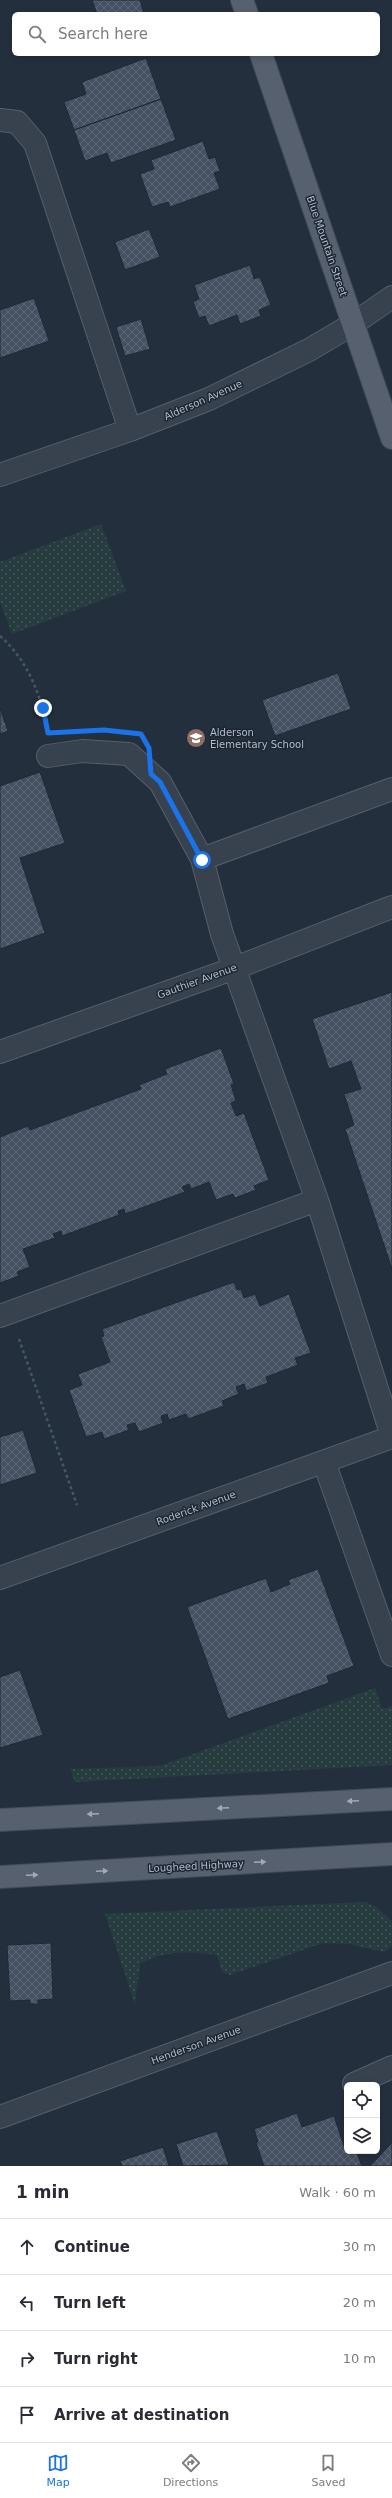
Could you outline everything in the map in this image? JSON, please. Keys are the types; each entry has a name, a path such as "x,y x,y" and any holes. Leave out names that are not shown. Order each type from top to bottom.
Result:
{"main road":[{"path":"242,0 246,12"},
{"name":"Blue Mountain Street","path":"262,56 392,438"},
{"path":"0,1820 392,1799"},
{"name":"Lougheed Highway","path":"0,1876 392,1854"}],"street":[{"path":"0,120 17,122 34,143 130,430"},
{"name":"Alderson Avenue","path":"0,475 130,430 209,399 309,350 353,324 392,297"},
{"path":"48,756 82,751 129,754 160,782 202,860 222,934 317,1200 392,1436"},
{"path":"202,860 392,789"},
{"name":"Gauthier Avenue","path":"0,1052 235,968 392,907"},
{"path":"5,1314 317,1200"},
{"name":"Roderick Avenue","path":"0,1578 324,1462 392,1436"},
{"path":"324,1462 392,1655"},
{"name":"Henderson Avenue","path":"0,2117 392,1973"},
{"path":"358,2082 392,2067"}],"path":[{"path":"0,636 29,670 43,708 48,733"},
{"path":"5,1314 77,1505"}],"green space":[{"path":"101,524 126,591 12,634 0,602 0,562"},
{"path":"375,1688 382,1709 392,1706 392,1765 75,1782 70,1769 160,1766"},
{"path":"365,1902 375,1906 392,1921 392,1947 384,1952 349,1944 323,1943 230,1975 222,1972 217,1955 187,1952 168,1954 149,1959 140,1964 135,2004 105,1914"}],"building":[{"path":"92,0 140,0 143,12 96,12"},
{"path":"146,58 161,99 74,130 64,102 86,94 82,82"},
{"path":"161,99 176,140 111,163 107,153 85,161 74,130"},
{"path":"203,141 209,159 215,157 220,171 214,173 220,189 170,207 168,202 152,207 140,174 154,169 151,160"},
{"path":"149,229 160,257 125,270 115,242"},
{"path":"250,265 254,279 260,277 271,305 259,310 261,316 240,324 237,315 209,326 205,316 199,318 193,302 199,299 194,285"},
{"path":"34,298 49,341 0,358 0,310"},
{"path":"141,319 150,349 125,356 116,327"},
{"path":"338,673 351,709 275,736 262,700"},
{"path":"0,708 8,731 0,734"},
{"path":"40,772 65,843 20,858 45,933 0,949 0,786"},
{"path":"392,992 392,1269 345,1129 354,1125 344,1094 361,1089 351,1061 329,1069 312,1019"},
{"path":"221,1048 234,1084 231,1085 236,1101 231,1103 236,1116 244,1113 269,1180 254,1186 256,1190 235,1198 233,1194 216,1200 209,1182 191,1189 189,1184 182,1187 185,1192 125,1214 124,1209 118,1211 119,1215 62,1236 61,1231 53,1234 55,1238 23,1249 30,1267 17,1272 19,1276 0,1283 0,1137 28,1126 30,1130 141,1089 139,1085 167,1074 165,1069"},
{"path":"234,1282 237,1290 241,1289 244,1298 255,1294 260,1306 289,1294 311,1353 295,1358 298,1365 266,1377 268,1383 246,1391 244,1384 236,1387 239,1394 222,1401 224,1406 188,1419 186,1414 169,1420 167,1414 161,1416 163,1423 139,1432 135,1423 127,1425 129,1430 104,1439 102,1432 86,1437 69,1390 82,1385 78,1374 110,1362 101,1337 104,1336 102,1329"},
{"path":"23,1430 37,1473 0,1485 0,1437"},
{"path":"318,1569 354,1666 327,1676 329,1683 228,1719 187,1607 266,1578 271,1592 290,1584 288,1580"},
{"path":"20,1670 43,1735 0,1748 0,1677"},
{"path":"51,1943 53,1999 38,2000 38,2004 30,2004 30,2000 10,2001 7,1945"},
{"path":"297,2113 302,2127 334,2116 344,2146 344,2154 357,2154 362,2166 264,2166 256,2143 258,2142 254,2129"},
{"path":"217,2131 229,2165 183,2166 176,2144"},
{"path":"392,2143 392,2166 370,2166"},
{"path":"163,2147 169,2166 122,2166 120,2161"}],"place":[{"name":"Alderson Elementary School","path":"196,738"}],"route":[{"path":"43,708 48,733 104,730 141,734 149,748 151,774 160,782 202,860"}]}
